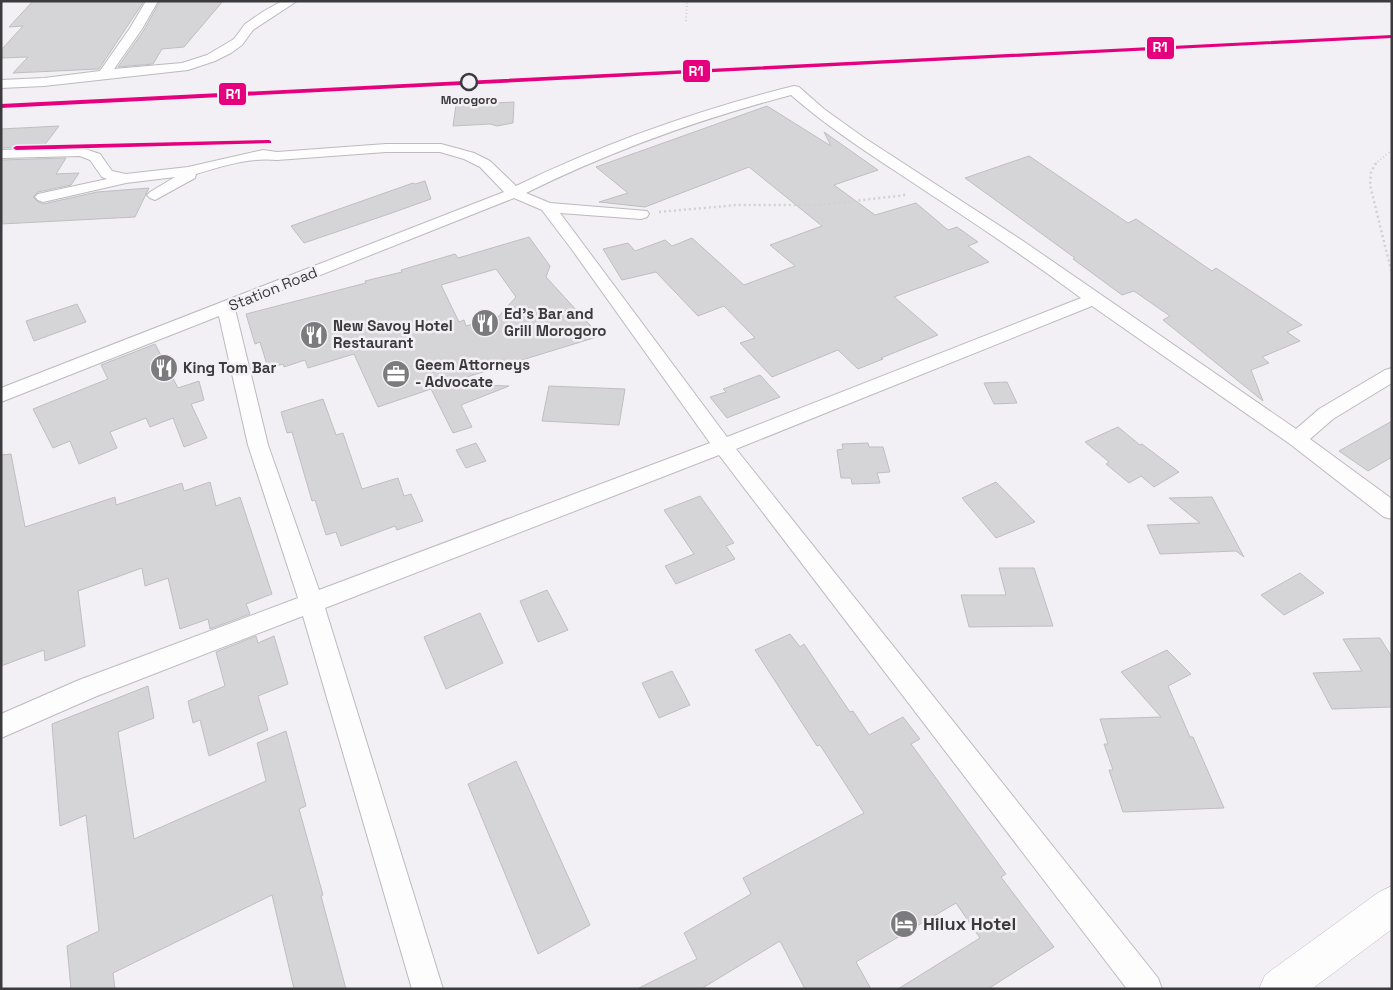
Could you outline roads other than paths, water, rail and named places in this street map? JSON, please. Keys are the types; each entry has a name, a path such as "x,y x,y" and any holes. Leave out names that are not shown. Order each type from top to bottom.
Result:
{"main road":[{"path":"1279,989 1392,905"}],"street":[{"path":"104,74 136,29 152,1"},
{"path":"1,84 44,82 104,74 183,67 211,58 238,42 249,27 268,13 291,1"},
{"name":"Station Road","path":"1,395 514,193 543,178 643,137 729,108 794,90 819,112 1017,244 1094,299"},
{"path":"43,197 126,179 188,171 263,154 277,156 386,148 441,148 469,156 486,164 514,193 546,207 584,212 641,214"},
{"path":"1,154 82,152 95,157 107,174 126,179"},
{"path":"155,195 213,164"},
{"path":"546,207 723,446 1148,989"},
{"path":"1,726 88,688 723,446 1094,299 1297,439 1392,511"},
{"path":"226,308 258,445 311,602 428,989"},
{"path":"1297,439 1326,414 1392,374"}],"place":[{"name":"Morogoro","path":"469,82"},
{"name":"Ed's Bar and Grill Morogoro","path":"485,323"},
{"name":"New Savoy Hotel Restaurant","path":"314,335"},
{"name":"King Tom Bar","path":"164,368"},
{"name":"Geem Attorneys - Advocate","path":"396,374"},
{"name":"Hilux Hotel","path":"904,924"}]}
